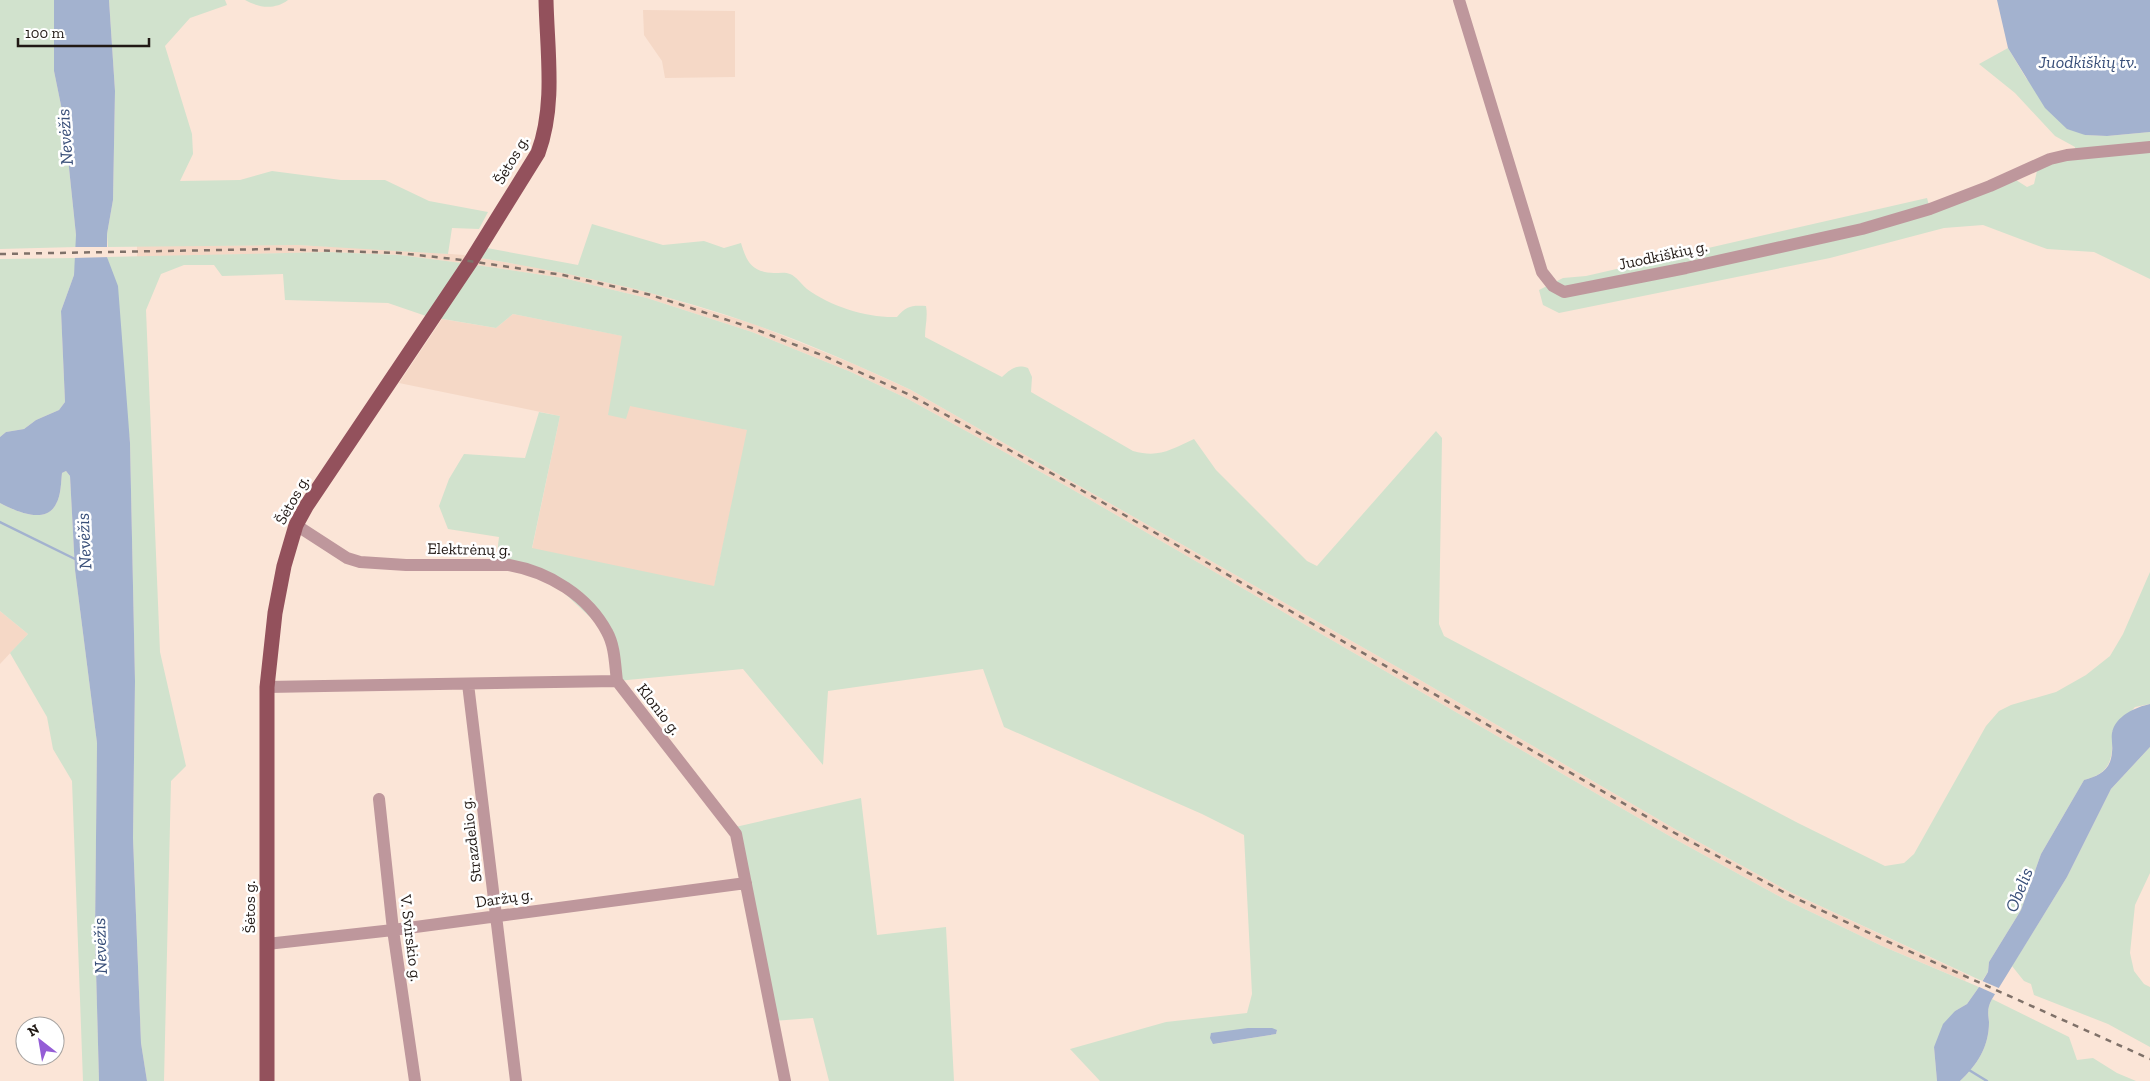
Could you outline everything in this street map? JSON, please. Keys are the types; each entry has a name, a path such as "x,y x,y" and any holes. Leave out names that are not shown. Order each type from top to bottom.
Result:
{"main road":[{"name":"Šėtos g.","path":"266,1081 267,687 275,613 284,566 296,525 317,489 471,261 538,153 545,132 549,102 546,0"}],"street":[{"name":"Juodkiškių g.","path":"1459,0 1542,272 1553,286 1564,292 1686,268 1862,229 1930,209 1990,186 2050,159 2067,155 2150,147"},
{"name":"Elektrėnų g.","path":"296,525 348,558 360,562 406,565 509,565 545,575 566,588 596,616 608,634 617,681"},
{"name":"Klonio g.","path":"267,687 617,681 736,834 785,1081"},
{"name":"Strazdelio g.","path":"468,684 516,1081"},
{"name":"V. Svirskio g.","path":"379,799 393,930 415,1081"},
{"name":"Daržų g.","path":"267,944 393,930 746,882"}],"shaded area":[{"path":"643,10 735,11 735,77 665,78 662,61 644,35"},
{"path":"297,245 465,255 462,263 399,255 328,252 137,257 137,246"},
{"path":"480,258 564,272 652,293 754,324 854,364 911,390 1420,680 1675,829 1790,892 1968,975 1965,981 1882,946 1786,900 1673,838 1068,487 908,399 851,372 752,332 647,298 563,278 476,265"},
{"path":"513,314 623,336 618,367 630,405 748,430 714,587 532,549 560,416 399,383 442,319 496,328"},
{"path":"0,611 28,634 0,664"}],"green space":[{"path":"0,0 54,0 54,71 64,120 76,247 0,249"},
{"path":"109,0 225,0 227,5 190,18 165,46 192,134 193,154 180,181 240,180 272,171 341,180 385,180 429,201 488,212 479,229 452,228 448,254 297,245 108,247 107,234 113,200 115,91"},
{"path":"245,0 288,0 272,7 267,7"},
{"path":"2008,48 2026,78 2085,135 2107,136 2150,132 2150,279 2094,252 2047,249 1983,225 1944,228 1830,258 1559,313 1543,305 1539,290 1563,278 1586,276 1927,198 1930,209 2016,180 2027,187 2034,184 2037,171 2053,163 2076,157 2075,147 2055,136 2015,93 1979,64"},
{"path":"592,224 663,245 704,241 724,248 741,243 748,261 760,271 790,274 807,289 827,301 850,310 874,316 897,317 903,310 910,307 926,306 925,337 1002,377 1014,368 1028,368 1032,377 1031,392 1133,451 1150,454 1164,452 1194,439 1216,470 1307,561 1317,566 1436,431 1442,438 1439,624 1444,636 1798,823 1885,866 1904,863 1914,854 1986,726 1999,711 2011,705 2056,692 2086,675 2110,656 2123,634 2150,572 2150,704 2135,707 2112,732 2112,749 2109,763 2100,773 2084,780 2041,854 2021,910 1989,962 1988,972 1982,981 1790,892 1675,829 1420,680 911,390 813,347 720,313 618,285 550,270 480,258 487,248 578,265"},
{"path":"328,252 399,255 462,263 426,316 388,303 285,300 283,274 222,276 214,265 184,265 161,274 146,310 160,652 186,766 171,781 164,1081 147,1081 141,1043 133,838 135,681 130,443 110,267 107,257"},
{"path":"76,258 74,275 61,311 65,402 59,410 36,420 24,429 6,432 0,437 0,259"},
{"path":"476,265 563,278 647,298 752,332 851,372 908,399 1068,487 1673,838 1786,900 1882,946 1979,987 1967,1004 1955,1011 1934,1047 1937,1081 1100,1081 1070,1049 1166,1022 1247,1013 1252,994 1244,835 1202,814 1004,727 983,669 828,691 823,765 743,669 617,681 608,634 545,575 496,562 499,537 448,529 439,506 449,479 464,454 525,458 539,412 560,416 532,548 714,586 747,430 630,406 626,419 608,415 622,336 513,314 496,328 437,318","holes":["1277,1030 1276,1034 1214,1044"]},
{"path":"66,471 70,476 75,570 97,743 95,932 99,1081 83,1081 72,781 53,749 47,717 10,653 28,634 0,611 0,503 30,514 45,514 58,501 62,473"},
{"path":"2150,747 2150,873 2135,905 2130,953 2134,971 2144,984 2150,987 2150,1047 2108,1024 2034,995 2031,984 2024,981 2012,966 2067,877 2111,789"},
{"path":"861,798 877,935 946,927 954,1081 829,1081 813,1018 773,1021 731,828"},
{"path":"1992,999 2069,1037 2077,1060 2093,1058 2117,1073 2136,1081 1960,1081 1977,1062 1987,1040 1988,1013"}],"water":[{"name":"Nevėžis","path":"54,0 109,0 115,91 113,200 107,234 107,257 118,286 130,443 135,681 133,838 141,1043 147,1081 99,1081 95,932 97,743 75,570 70,476 66,471 62,473 58,501 45,514 30,514 0,503 0,437 6,432 24,429 36,420 59,410 65,402 61,311 74,275 76,235 64,120 54,71"},
{"name":"Juodkiškių tv.","path":"1997,0 2150,0 2150,132 2107,136 2085,135 2067,129 2045,108 2008,48"},
{"path":"2150,704 2150,747 2111,789 2067,877 1992,999 1988,1010 1987,1040 1981,1055 1972,1069 1960,1081 1937,1081 1934,1047 1943,1024 1955,1011 1967,1004 1988,972 1989,962 2021,910 2041,854 2084,780 2099,774 2107,768 2111,758 2112,733 2117,722 2127,713"},
{"path":"1248,1028 1272,1028 1277,1030 1276,1034 1213,1044 1210,1038 1211,1033"}],"pier":[{"path":"73,247 110,247 110,257 73,258"},
{"path":"1980,980 2001,989 1997,995 1977,986"}],"waterway":[{"name":"Nevėžis","path":"0,522 77,560"},
{"path":"1969,1070 1987,1081"}],"railway":[{"path":"0,254 274,249 400,253 563,275 651,295 752,328 824,356 910,395 1069,483 1673,832 1789,895 1882,939 2150,1059"}],"water label":[{"name":"Obelis","path":"2019,890"}]}
